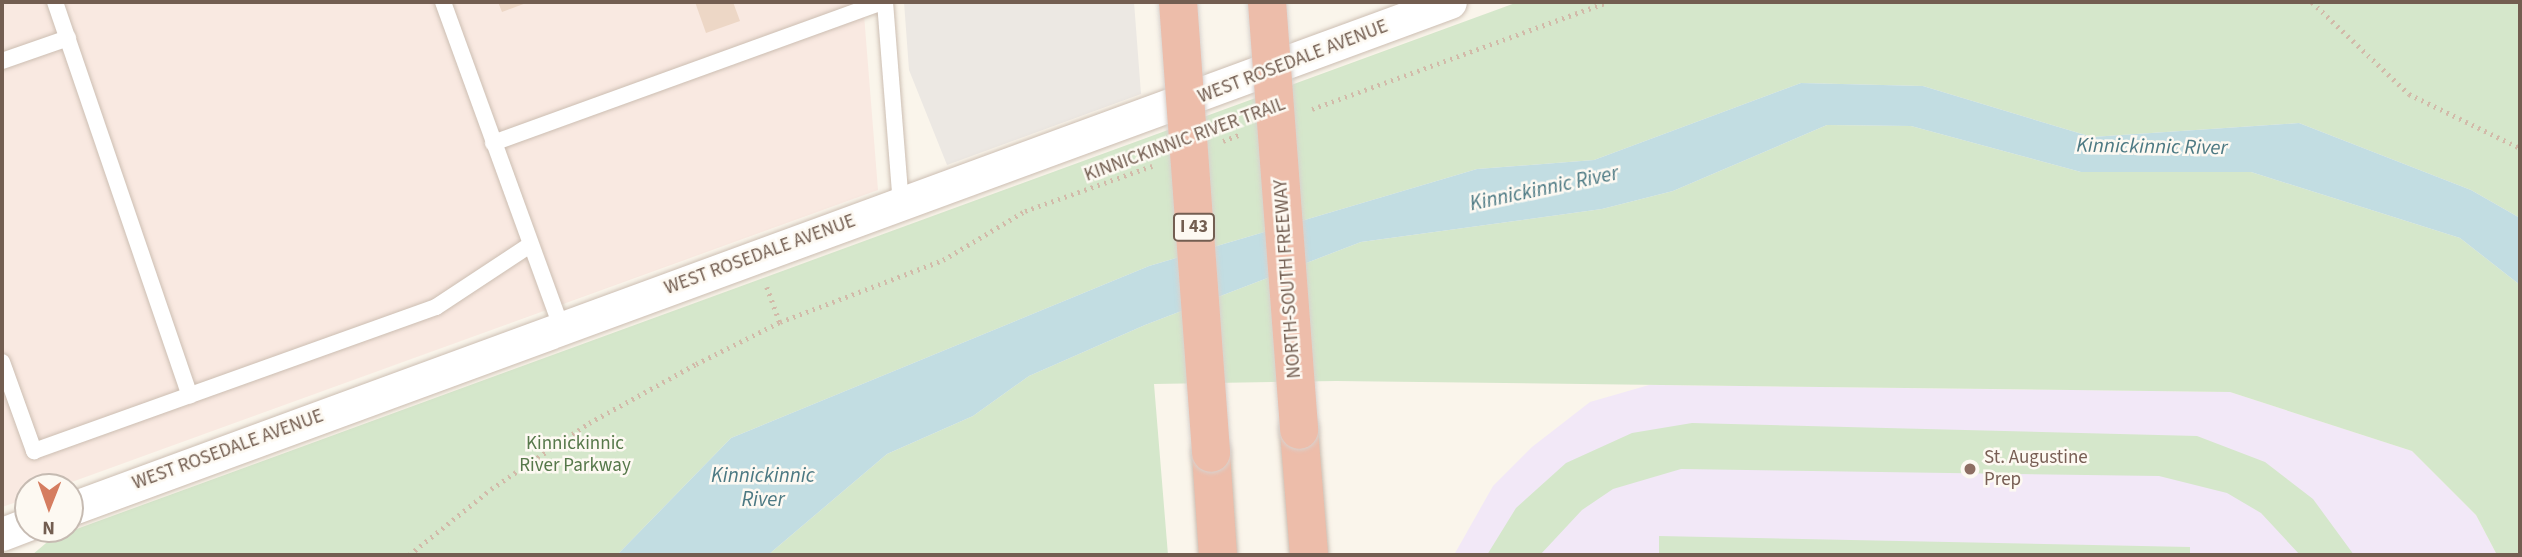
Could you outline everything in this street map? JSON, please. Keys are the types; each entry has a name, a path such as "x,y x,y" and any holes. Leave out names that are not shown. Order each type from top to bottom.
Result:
{"highway":[{"name":"I 43","path":"1178,2 1218,555"},
{"name":"NORTH-SOUTH FREEWAY","path":"1267,2 1309,555"}],"street":[{"name":"WEST ROSEDALE AVENUE","path":"84,504 1450,2"}],"lane":[{"path":"55,2 190,396"},
{"path":"443,2 561,327"},
{"path":"493,143 884,2 901,205"},
{"path":"2,61 68,38"},
{"path":"2,362 34,451 436,307 530,245"}],"path":[{"name":"KINNICKINNIC RIVER TRAIL","path":"1307,111 1608,2"},
{"path":"2312,2 2318,4 2409,94 2520,148"},
{"name":"KINNICKINNIC RIVER TRAIL","path":"1216,144 1255,130"},
{"name":"KINNICKINNIC RIVER TRAIL","path":"410,555 491,489 589,423 780,323 943,260 1025,211 1164,162"},
{"path":"765,281 780,323"}],"shaded area":[{"path":"2,2 863,2 878,190 84,478 84,473 14,473 14,503 2,507"},
{"path":"904,2 1134,2 1141,94 947,165 909,70"},
{"name":"St. Augustine Prep","path":"1649,385 2230,392 2412,451 2476,515 2497,555 1454,555 1493,486 1532,447 1590,402"}],"green space":[{"name":"Kinnickinnic River Parkway","path":"1518,2 2520,2 2520,218 2471,190 2299,123 2092,137 1923,86 1801,83 1594,160 1477,169 1149,266 731,438 617,555 32,555 46,543 84,543 84,526"},
{"path":"1827,125 1911,126 2081,172 2251,172 2460,238 2520,285 2520,555 2497,555 2476,515 2412,451 2230,392 1336,381 1154,384 1168,555 768,555 887,454 973,416 1029,376 1145,325 1361,242 1602,209 1673,191"},
{"path":"1692,423 2197,436 2265,462 2313,499 2354,555 2300,555 2261,513 2227,493 2159,476 1681,469 1613,489 1582,510 1540,555 1487,555 1516,508 1566,463 1632,433"},
{"path":"1659,536 2190,547 2190,555 1659,555"}],"water":[{"name":"Kinnickinnic River","path":"1801,83 1923,86 2092,137 2299,123 2471,190 2520,218 2520,285 2460,238 2251,172 2081,172 1911,126 1827,125 1673,191 1602,209 1361,242 1145,325 1029,376 973,416 887,454 768,555 617,555 731,438 1149,266 1477,169 1594,160"}],"building":[{"path":"498,2 529,2 502,12"},
{"path":"695,2 733,2 740,21 706,33"}],"place":[{"name":"St. Augustine Prep","path":"1970,469"}]}
